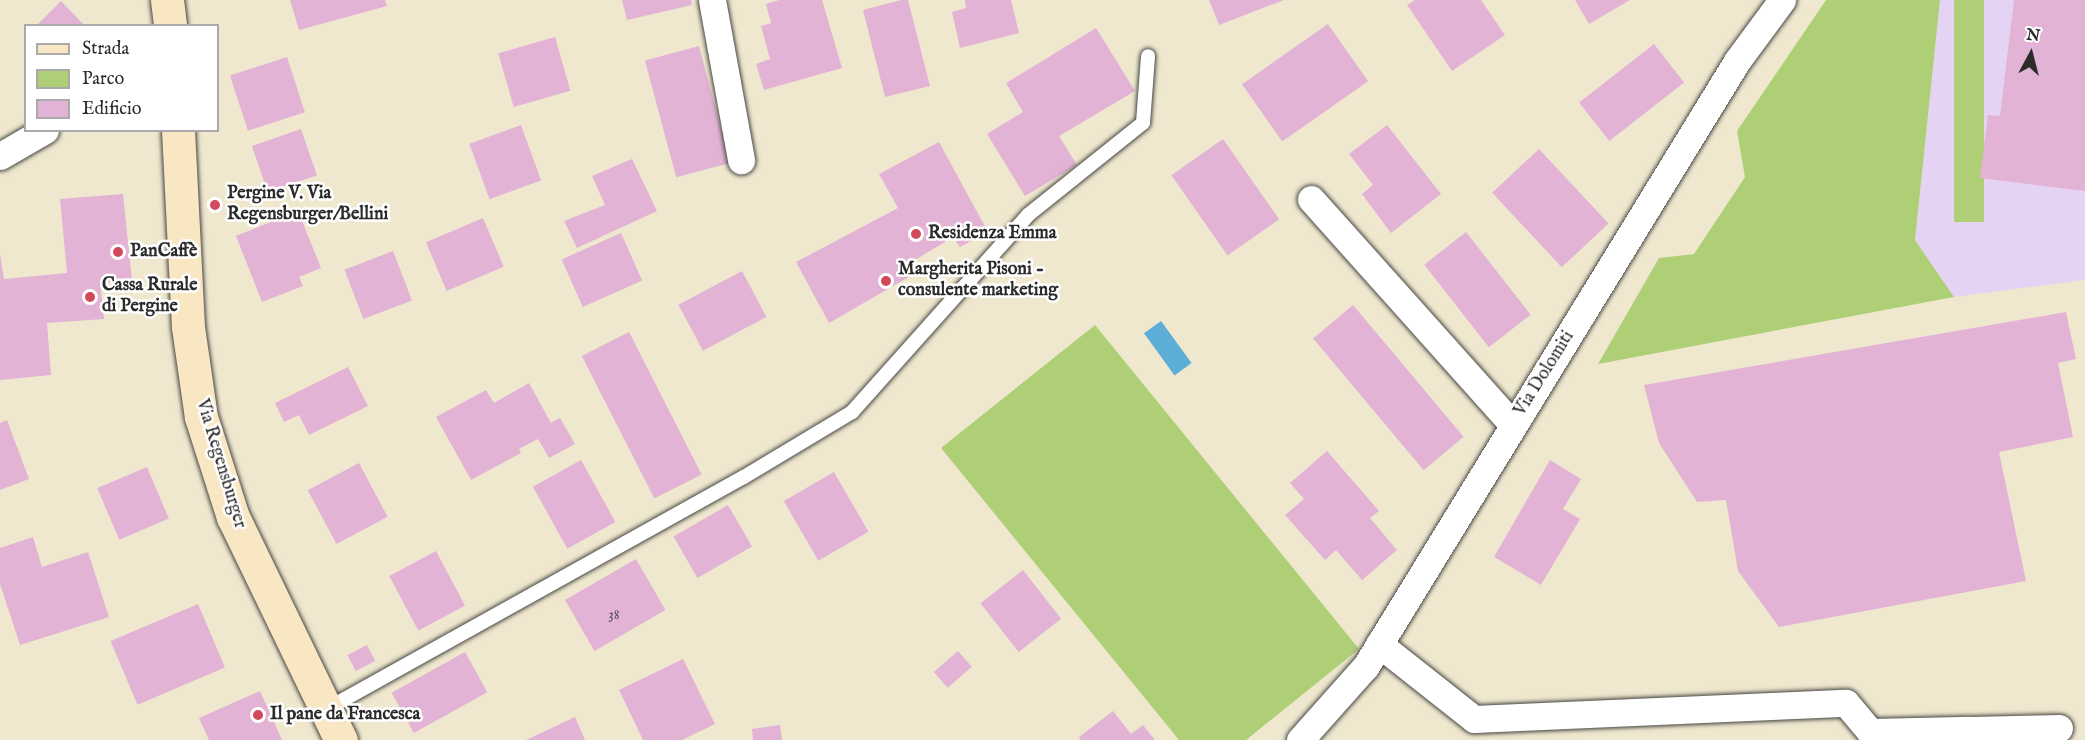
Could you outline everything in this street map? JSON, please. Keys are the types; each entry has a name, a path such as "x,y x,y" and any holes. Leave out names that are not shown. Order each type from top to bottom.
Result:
{"main road":[{"path":"167,0 170,24"},
{"name":"Via Regensburger","path":"178,132 188,327 201,417 233,517 341,740"}],"street":[{"path":"712,0 741,160"},
{"name":"Via Dolomiti","path":"1300,740 1366,666 1737,61 1782,0"},
{"path":"0,156 42,132"},
{"path":"1311,199 1513,425"},
{"path":"1379,644 1474,719 1846,703 1870,732 2059,728"}],"lane":[{"path":"325,710 744,477 852,411 1028,215 1143,123 1148,56"}],"shaded area":[{"path":"1940,0 2085,0 2085,280 1954,297 1915,240"}],"green space":[{"path":"1826,0 1940,0 1915,240 1954,297 1598,364 1659,258 1694,254 1745,177 1737,131"},
{"path":"1954,0 1984,0 1984,222 1954,222"},
{"path":"1095,325 1359,649 1246,740 1179,740 941,448"}],"water":[{"path":"1161,321 1192,363 1175,375 1144,333"}],"building":[{"path":"290,0 385,0 387,6 299,30"},
{"path":"622,0 691,0 692,5 627,20"},
{"path":"779,0 822,0 842,68 764,90 756,64 770,59 761,26 771,23 766,4"},
{"path":"908,0 930,86 885,97 863,10"},
{"path":"965,0 1011,0 1019,33 960,48 952,12 966,8"},
{"path":"1209,0 1284,0 1219,25"},
{"path":"1415,0 1481,0 1505,35 1452,71 1407,5"},
{"path":"1575,0 1630,0 1589,24"},
{"path":"2014,0 2085,0 2085,191 1980,178 1988,115 2000,116"},
{"path":"61,1 83,24 38,24"},
{"path":"1328,24 1368,81 1282,142 1242,84"},
{"path":"1096,28 1135,91 1059,136 1077,165 1025,196 987,134 1023,112 1006,83"},
{"path":"555,37 570,91 514,107 498,53"},
{"path":"1654,44 1684,83 1609,141 1579,102"},
{"path":"699,46 730,163 676,177 645,60"},
{"path":"287,57 305,112 248,131 230,76"},
{"path":"521,125 541,180 489,199 469,144"},
{"path":"1387,125 1441,194 1391,233 1362,194 1373,185 1349,154"},
{"path":"301,129 317,175 268,192 252,146"},
{"path":"1223,139 1279,219 1228,255 1171,175"},
{"name":"Residenza Emma","path":"939,142 988,232 960,247 953,237 915,260 921,270 829,323 796,262 898,208 879,174"},
{"path":"1539,149 1609,224 1562,267 1492,193"},
{"path":"632,159 657,211 577,248 564,221 605,205 592,176"},
{"path":"123,194 132,280 100,283 104,319 47,323 51,375 0,380 0,254 4,279 67,273 60,199"},
{"path":"298,211 321,268 299,277 303,286 262,302 236,236"},
{"path":"483,218 504,267 447,291 426,242"},
{"path":"1466,232 1531,315 1489,347 1424,265"},
{"path":"621,233 642,281 583,307 562,259"},
{"path":"393,251 412,300 363,319 344,270"},
{"path":"742,271 766,317 703,351 678,305"},
{"path":"1353,305 1464,437 1424,470 1313,338"},
{"path":"2066,312 2076,359 2058,363 2073,437 1999,452 2026,581 1779,627 1738,571 1726,500 1697,502 1659,443 1644,385"},
{"path":"629,332 702,475 654,499 582,356"},
{"path":"348,367 368,406 309,435 299,415 284,422 275,403"},
{"path":"529,383 551,423 560,418 575,444 549,458 538,439 519,449 521,453 471,480 436,417 486,390 494,403"},
{"path":"7,420 29,479 0,490 0,423"},
{"path":"1327,451 1379,511 1370,518 1397,550 1362,580 1336,550 1325,560 1285,515 1304,499 1290,483"},
{"path":"581,460 615,522 567,549 533,487"},
{"path":"1550,460 1581,479 1563,509 1580,519 1541,585 1494,557"},
{"path":"359,463 388,517 336,544 308,490"},
{"path":"147,467 169,519 119,540 97,488"},
{"path":"834,472 868,532 818,561 784,501"},
{"path":"728,505 752,547 697,578 673,536"},
{"path":"33,537 42,567 88,552 109,617 20,645 0,584 0,548"},
{"path":"436,551 465,606 418,631 389,576"},
{"path":"636,559 666,610 594,651 565,600"},
{"path":"1023,570 1061,619 1019,652 980,603"},
{"path":"198,604 225,668 138,705 111,641"},
{"path":"367,645 375,661 356,671 347,655"},
{"path":"958,651 972,667 948,688 934,672"},
{"path":"465,652 487,692 414,733 392,693"},
{"path":"683,659 715,724 682,740 643,740 619,690"},
{"path":"260,691 282,740 209,740 199,718"},
{"path":"1113,711 1131,734 1143,725 1155,740 1081,740 1079,737"},
{"path":"575,717 585,740 526,740"},
{"path":"780,725 782,740 753,740 752,729"}],"place":[{"name":"Pergine V. Via Regensburger/Bellini","path":"215,205"},
{"name":"Residenza Emma","path":"916,234"},
{"name":"PanCaffè","path":"118,252"},
{"name":"Margherita Pisoni - consulente marketing","path":"886,281"},
{"name":"Cassa Rurale di Pergine","path":"90,297"},
{"name":"Il pane da Francesca","path":"258,715"}]}
